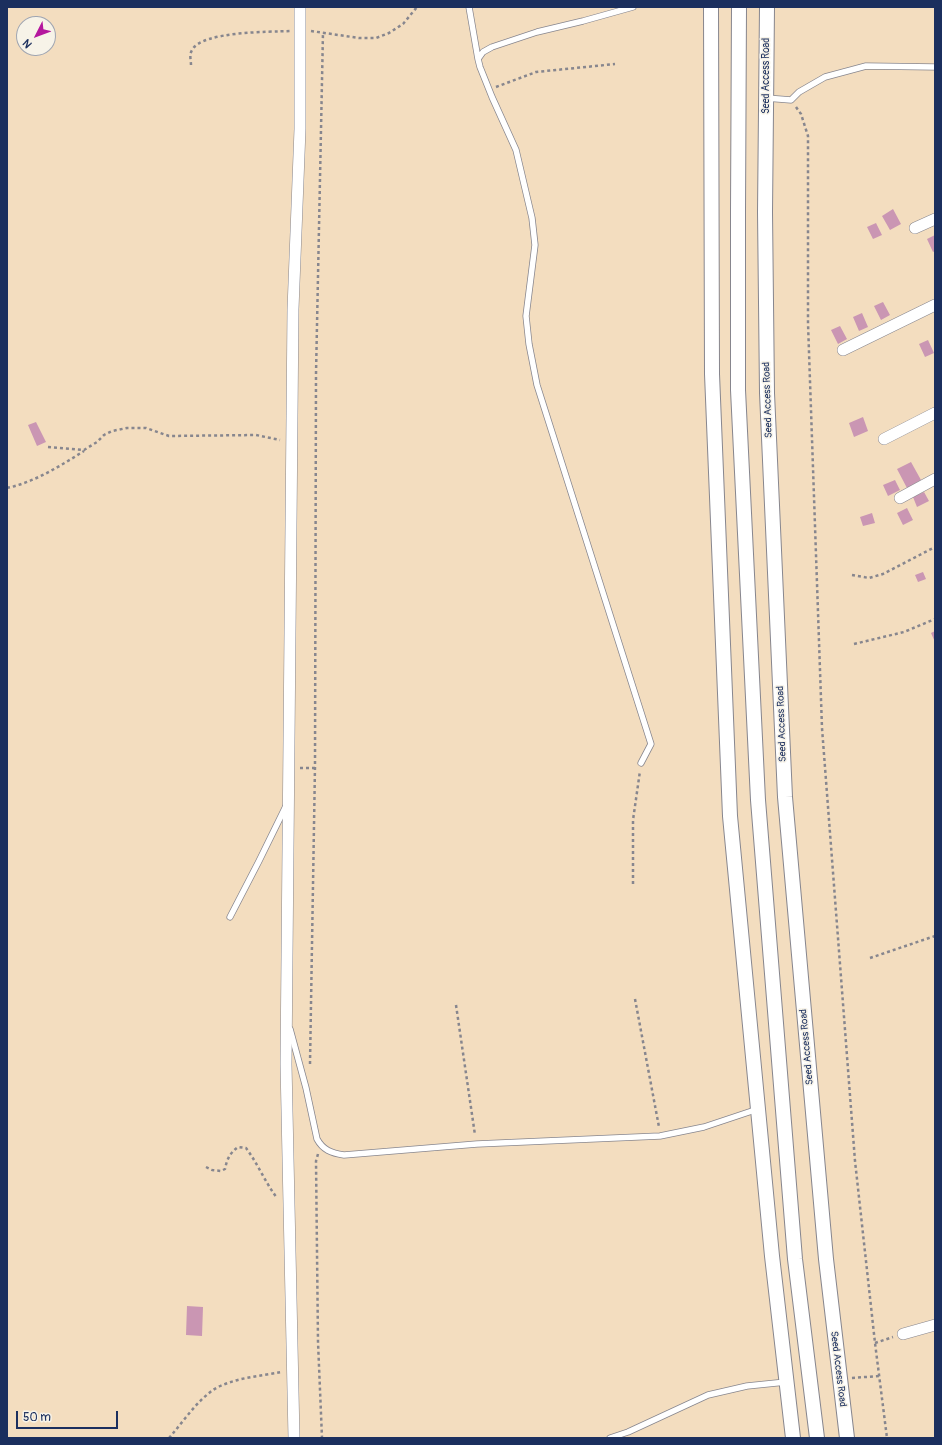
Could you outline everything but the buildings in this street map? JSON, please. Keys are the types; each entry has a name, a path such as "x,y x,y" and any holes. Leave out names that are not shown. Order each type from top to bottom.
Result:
{"street":[{"path":"294,1438 286,1015 293,309 300,129 300,7"},
{"path":"711,7 712,374 730,816 772,1256 793,1438"},
{"path":"739,7 738,390 758,800 795,1259 817,1438"},
{"name":"Seed Access Road","path":"767,7 765,212 768,393 785,797 826,1258 847,1438"},
{"path":"915,228 935,219"},
{"path":"843,350 935,305"},
{"path":"884,439 935,413"},
{"path":"900,498 935,479"},
{"path":"903,1334 935,1325"}],"lane":[{"path":"469,7 480,67 488,89 516,150 532,218 535,245 526,316 529,344 537,384 651,744 641,763"},
{"path":"478,59 483,52 492,47 537,32 633,7"},
{"path":"766,98 791,100 799,92 825,77 866,66 935,67"},
{"path":"230,917 260,861 288,801"},
{"path":"286,1015 306,1088 317,1139 320,1146 334,1154 344,1155 477,1144 660,1136 704,1127 758,1108"},
{"path":"610,1438 628,1432 708,1395 747,1386 787,1382"}],"path":[{"path":"191,65 190,56 192,50 197,44 227,34 300,30 359,38 376,38 390,33 403,24 417,7"},
{"path":"311,1070 315,766 316,374 323,32"},
{"path":"488,89 536,72 615,64"},
{"path":"791,100 801,114 808,136 808,324 822,728 856,1161 875,1343 887,1438"},
{"path":"7,488 16,486 42,475 97,442 104,434 127,428 146,428 169,436 256,435 292,442"},
{"path":"48,447 84,450"},
{"path":"852,575 869,578 883,574 935,547"},
{"path":"854,644 904,632 935,619"},
{"path":"633,884 633,820 641,763"},
{"path":"870,958 935,936"},
{"path":"636,1000 660,1136"},
{"path":"456,1005 477,1144"},
{"path":"320,1146 316,1161 318,1342 322,1438"},
{"path":"206,1167 212,1170 221,1171 225,1169 227,1160 232,1151 238,1147 246,1148 272,1191 280,1202 289,1209"},
{"path":"875,1343 903,1334"},
{"path":"169,1438 200,1402 214,1390 233,1382 292,1370"},
{"path":"840,1379 879,1376"}]}
